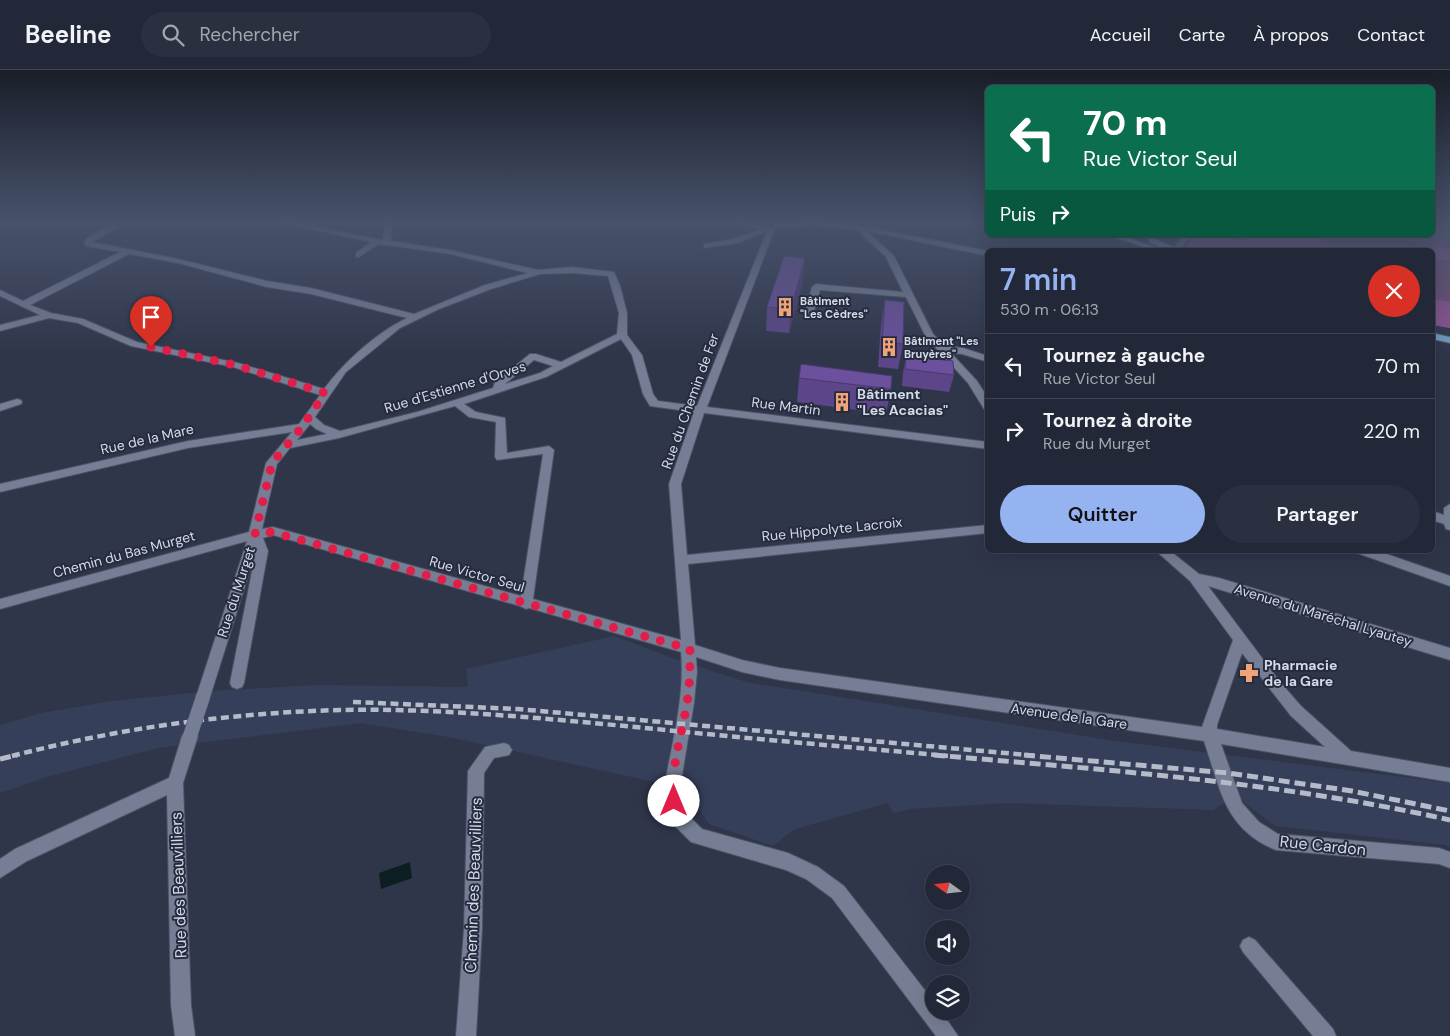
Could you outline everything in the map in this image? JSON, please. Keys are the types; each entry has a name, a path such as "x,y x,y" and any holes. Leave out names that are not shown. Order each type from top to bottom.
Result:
{"main road":[{"path":"1435,332 1450,334"},
{"path":"1435,337 1450,340"}],"street":[{"path":"23,304 99,266"},
{"path":"196,266 267,284 311,291 414,317"},
{"path":"512,266 538,272 572,270 611,274 623,313 622,334"},
{"name":"Rue du Chemin de Fer","path":"754,266 675,484 680,560 690,649 690,672 687,703 672,788 674,801 680,819 697,836 788,862 812,873 838,892 948,1036"},
{"path":"895,266 929,335 972,381 985,402"},
{"name":"Rue du Murget","path":"190,736 255,534 272,463 306,422 342,370 397,326 414,317 488,287 538,272"},
{"path":"809,314 816,286 909,295"},
{"path":"0,293 49,315 80,321 134,344 235,365 325,393"},
{"path":"0,328 49,315"},
{"name":"Rue Martin","path":"622,334 637,355 646,378 648,394 654,404 985,446"},
{"name":"Rue d'Estienne d'Orves","path":"288,445 339,435 458,403 542,375 622,334"},
{"path":"943,349 964,351 985,358"},
{"path":"497,390 499,384 533,356 560,366"},
{"path":"0,408 17,402"},
{"path":"458,403 473,415 501,420 501,457 549,450 526,604"},
{"path":"306,422 339,435"},
{"name":"Rue de la Mare","path":"0,488 170,448 306,422"},
{"path":"1435,516 1450,523 1450,508"},
{"name":"Rue Hippolyte Lacroix","path":"680,560 985,529"},
{"name":"Rue Victor Seul","path":"255,534 272,532 690,649"},
{"path":"237,683 262,550 255,534"},
{"name":"Chemin du Bas Murget","path":"0,604 255,534"},
{"path":"1165,553 1195,578 1240,640 1296,711 1346,757"},
{"path":"1370,553 1450,581"},
{"name":"Avenue du Maréchal Lyautey","path":"1195,578 1218,583 1450,654"},
{"name":"Rue Cardon","path":"1240,640 1209,725 1210,735 1235,808 1254,828 1276,842 1439,856 1450,860"},
{"name":"Avenue de la Gare","path":"690,649 742,666 780,674 1210,735 1450,775"},
{"name":"Rue des Beauvilliers","path":"185,1036 181,1005 175,783 190,736"},
{"name":"Chemin des Beauvilliers","path":"466,1036 473,929 476,771 490,752 504,750"},
{"path":"0,869 21,855 175,783"},
{"path":"1249,946 1326,1036"}],"shaded area":[{"path":"1435,266 1450,266 1450,328 1435,325"},
{"path":"1435,299 1450,302 1450,328 1435,325"},
{"path":"614,636 675,659 746,682 1115,741 1450,783 1450,847 1275,826 1236,796 1213,810 1006,803 910,809 893,813 888,803 795,829 773,846 709,824 686,789 454,738 361,723 158,748 50,776 0,793 0,725 41,713 112,701 211,691 318,685 468,687 466,669"},
{"path":"410,862 412,878 381,889 379,873"}],"building":[{"path":"781,266 803,266 791,309 767,307"},
{"path":"885,300 904,302 903,344 882,342"},
{"path":"906,356 953,361 954,375 905,369"},
{"path":"801,364 892,376 891,389 799,378"}],"railway":[{"path":"353,702 518,709 1038,756"},
{"path":"12,756 93,737 216,718 340,710 458,712 538,718 948,756"},
{"path":"0,759 17,755"},
{"path":"934,755 1128,772 1258,787 1322,796 1450,820"},
{"path":"1024,755 1228,773 1352,791 1450,811"}],"place":[{"name":"Bâtiment \"Les Cèdres\"","path":"785,307"},
{"name":"Bâtiment \"Les Bruyères\"","path":"889,347"},
{"name":"Bâtiment \"Les Acacias\"","path":"842,402"},
{"name":"Pharmacie de la Gare","path":"1249,673"}],"route":[{"path":"151,347 235,365 325,393 302,427 272,463 255,534 272,532 690,649 687,703 672,788 674,801"}]}
